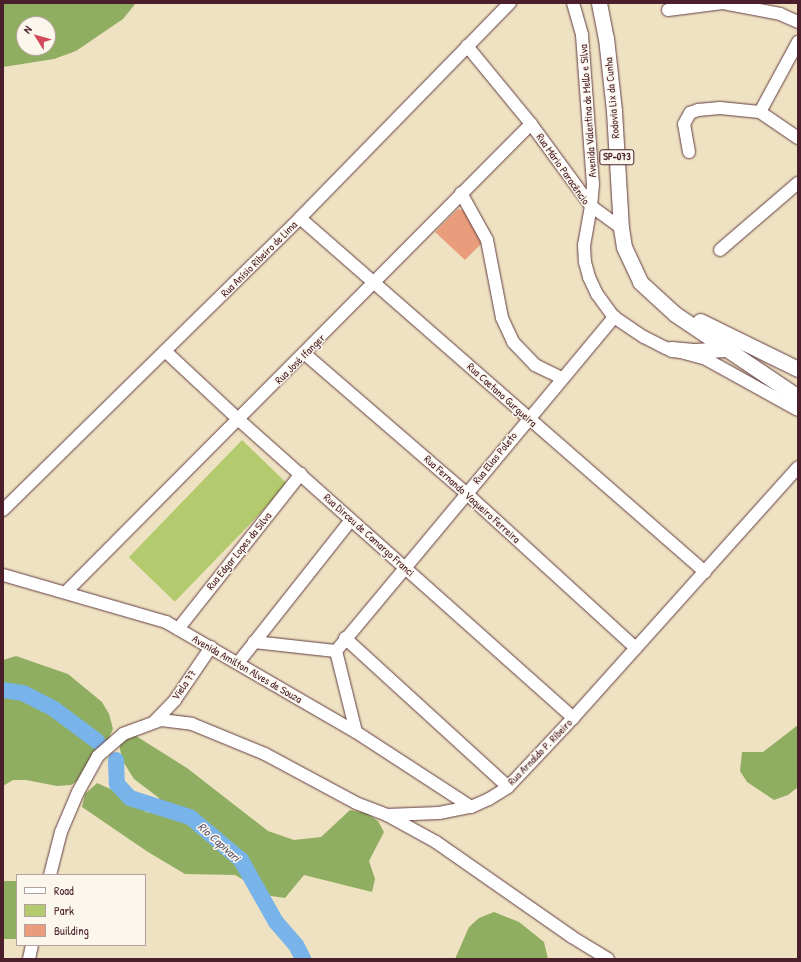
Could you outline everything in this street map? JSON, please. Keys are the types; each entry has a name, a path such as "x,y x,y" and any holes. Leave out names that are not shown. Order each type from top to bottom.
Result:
{"main road":[{"name":"Rodovia Lix da Cunha","path":"599,3 606,38 614,104 620,228 624,247 640,282 675,314 798,397"},
{"name":"Rodovia Lix da Cunha","path":"660,301 798,369"},
{"path":"671,349 696,352 728,349"}],"street":[{"name":"Rua Anísio Ribeiro de Lima","path":"3,510 300,218 510,3"},
{"name":"Avenida Valentina de Mello e Silva","path":"573,3 582,35 593,184 590,206"},
{"path":"668,10 723,3 780,9 798,22"},
{"path":"760,112 798,42"},
{"name":"Rua Mário Paracêncio","path":"467,46 531,124 590,206 584,245 585,262 589,277 598,294 614,317 644,337 671,349 704,358 798,410"},
{"path":"689,152 684,124 690,113 720,108 760,112 798,138"},
{"name":"Rua José Ifanger","path":"66,592 305,354 460,193 531,124"},
{"path":"720,250 798,183"},
{"path":"460,193 487,240 502,318 513,342 535,365 562,378"},
{"path":"590,206 620,228"},
{"name":"Rua Caetano Gurgueira","path":"300,218 705,572"},
{"name":"Rua Elias Poleto","path":"336,651 345,638 528,418 614,317"},
{"name":"Rua Dirceu de Camargo Franci","path":"165,351 238,420 301,474 573,718"},
{"name":"Rua Fernando Vaqueiro Ferreira","path":"305,354 466,493 636,648"},
{"name":"Rua Arnaldo P. Ribeiro","path":"50,874 61,832 78,792 98,756 123,734 155,721 174,720 192,724 265,754 356,803 387,815 439,813 471,807 489,799 508,787 573,718 798,467"},
{"name":"Rua Edgar Lopes da Silva","path":"178,628 301,474"},
{"path":"238,663 351,520"},
{"name":"Avenida Amilton Alves de Souza","path":"3,575 166,622 356,732 471,807"},
{"path":"345,638 508,787"},
{"path":"254,642 336,651 356,732"},
{"name":"Viela 77","path":"155,721 175,700 211,647"},
{"path":"387,815 436,842 572,937 608,959"},
{"path":"29,959 32,946"}],"green space":[{"path":"3,3 136,3 123,19 76,51 54,59 3,67"},
{"path":"242,440 288,484 175,602 129,557"},
{"path":"16,656 68,674 102,702 109,714 113,729 107,742 84,777 71,785 57,786 26,780 13,780 3,786 3,660"},
{"path":"798,725 798,787 788,795 774,800 747,782 740,771 742,752 763,752"},
{"path":"136,736 187,768 268,831 294,840 321,837 350,810 366,813 378,821 384,832 369,861 375,879 372,892 304,875 285,898 271,896 235,875 185,874 148,852 82,807 85,794 97,783 124,795 146,812 164,815 159,798 134,779 122,760 118,737"},
{"path":"3,881 16,881 16,939 3,939"},
{"path":"494,912 519,922 544,942 548,959 455,959 469,927 479,918"}],"building":[{"path":"458,209 467,211 485,240 465,260 435,232"}],"waterway":[{"name":"Rio Capivari","path":"3,690 23,693 54,709 97,741"},
{"name":"Rio Capivari","path":"116,760 117,784 130,798 190,817 241,860 276,922 296,945 303,959"}]}
